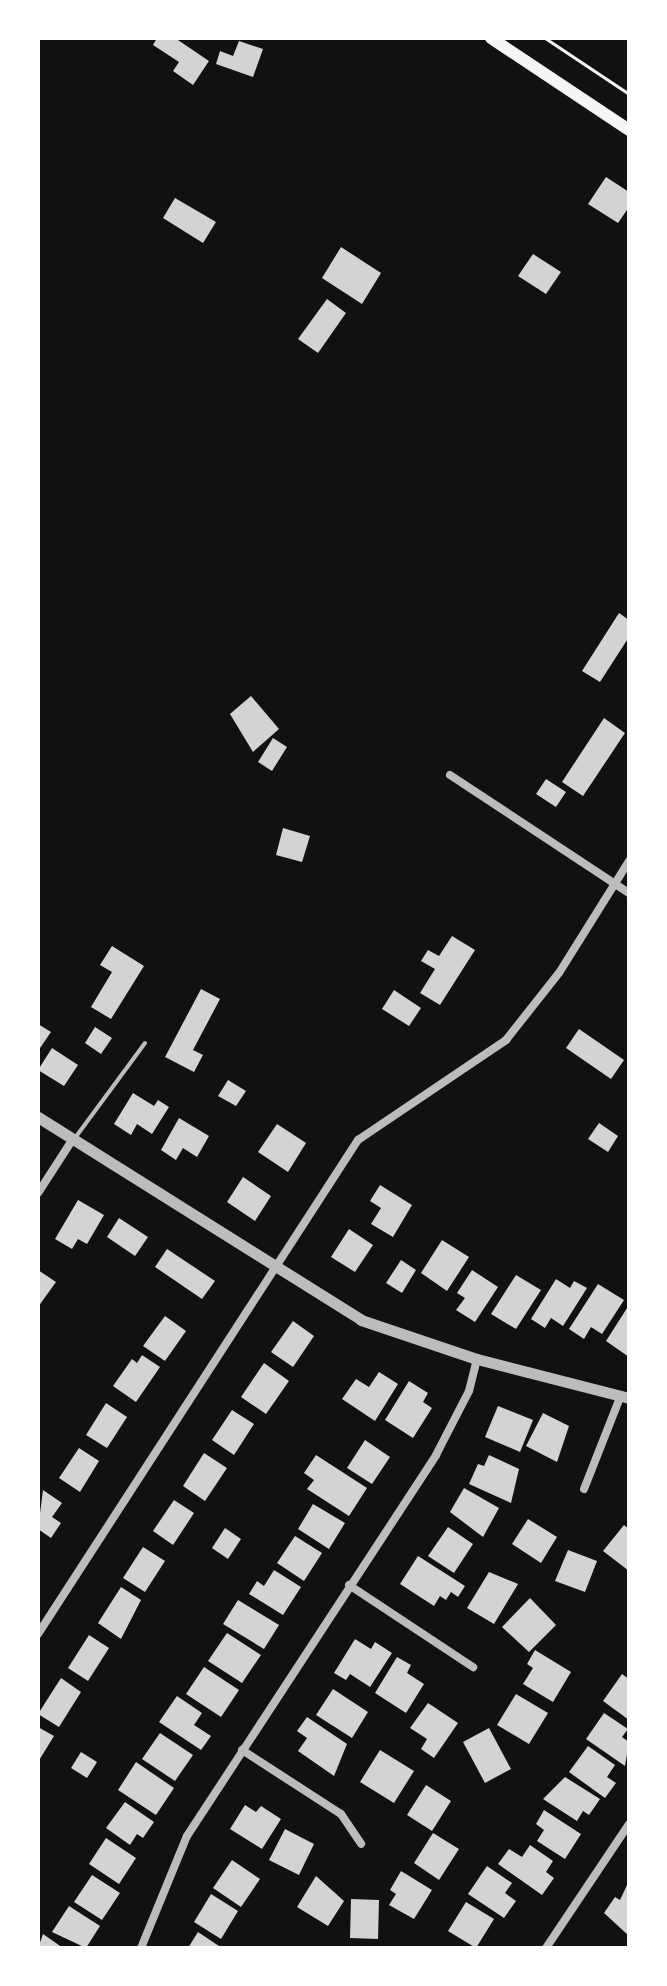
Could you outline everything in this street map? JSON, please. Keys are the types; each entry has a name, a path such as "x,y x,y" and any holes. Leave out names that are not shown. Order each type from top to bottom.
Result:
{"main road":[{"path":"491,38 629,130"}],"street":[{"path":"450,775 629,893"},
{"path":"38,1634 358,1140 506,1040 559,973 629,861"},
{"path":"38,1117 276,1269 385,1332 625,1396 584,1489"},
{"path":"38,1193 73,1139"},
{"path":"141,1948 187,1836 449,1432 477,1359"},
{"path":"349,1585 473,1667"},
{"path":"242,1750 341,1814 361,1844"},
{"path":"546,1948 628,1829"}],"lane":[{"path":"73,1139 145,1043"}],"path":[{"path":"545,38 629,94"}],"building":[{"path":"157,38 175,38 209,61 193,85 173,71 179,62 153,45"},
{"path":"239,41 263,49 253,77 216,64 220,51 233,56"},
{"path":"606,177 629,192 629,207 618,223 588,204"},
{"path":"175,198 216,222 203,243 163,218"},
{"path":"341,247 381,273 362,304 322,278"},
{"path":"533,254 561,272 546,294 518,276"},
{"path":"327,299 346,313 318,353 298,339"},
{"path":"619,613 629,620 629,637 600,682 582,671"},
{"path":"251,696 279,729 253,752 230,714"},
{"path":"604,718 625,733 583,796 562,782"},
{"path":"273,738 287,747 272,771 258,762"},
{"path":"546,779 566,792 556,807 536,794"},
{"path":"283,828 310,836 302,862 276,855"},
{"path":"452,936 475,950 440,1005 420,993 435,969 421,961 428,950 439,956"},
{"path":"112,946 144,966 111,1019 91,1007 112,972 100,965"},
{"path":"201,989 220,999 193,1050 203,1055 194,1072 165,1057"},
{"path":"394,990 421,1008 409,1026 382,1009"},
{"path":"38,1024 51,1032 38,1051"},
{"path":"95,1027 112,1038 101,1054 85,1043"},
{"path":"579,1029 624,1060 611,1079 566,1048"},
{"path":"52,1048 78,1065 64,1086 38,1070"},
{"path":"228,1080 246,1091 236,1106 218,1096"},
{"path":"133,1093 154,1106 158,1100 169,1107 152,1134 137,1124 131,1135 114,1124"},
{"path":"179,1118 209,1136 197,1157 183,1148 176,1160 161,1150"},
{"path":"599,1123 618,1136 608,1152 588,1139"},
{"path":"277,1124 306,1143 288,1172 258,1152"},
{"path":"243,1177 271,1196 255,1221 227,1202"},
{"path":"380,1185 412,1205 393,1237 371,1224 381,1208 370,1201"},
{"path":"78,1200 104,1215 87,1244 78,1239 72,1249 55,1239"},
{"path":"119,1218 148,1237 135,1256 107,1237"},
{"path":"349,1229 373,1245 355,1272 331,1257"},
{"path":"442,1240 469,1257 447,1291 421,1273"},
{"path":"167,1249 215,1281 202,1299 155,1267"},
{"path":"401,1260 416,1270 402,1293 386,1283"},
{"path":"38,1270 56,1282 38,1307"},
{"path":"472,1270 498,1287 475,1322 456,1310 465,1298 457,1293"},
{"path":"516,1275 541,1290 516,1329 491,1314"},
{"path":"556,1279 570,1288 574,1281 587,1288 563,1326 551,1318 545,1328 531,1319"},
{"path":"598,1284 624,1300 602,1334 591,1327 584,1339 569,1329"},
{"path":"629,1305 629,1357 606,1341"},
{"path":"165,1316 186,1331 165,1361 143,1346"},
{"path":"293,1321 314,1336 293,1367 271,1352"},
{"path":"142,1355 160,1367 136,1402 113,1386 132,1359 137,1363"},
{"path":"264,1363 289,1381 266,1414 241,1397"},
{"path":"379,1372 398,1384 375,1421 342,1399 356,1379 369,1387"},
{"path":"409,1381 428,1393 423,1402 432,1408 413,1438 385,1420"},
{"path":"106,1403 127,1417 107,1448 86,1435"},
{"path":"498,1406 533,1420 520,1452 485,1437"},
{"path":"232,1410 254,1424 234,1455 212,1440"},
{"path":"543,1413 569,1426 557,1462 526,1446"},
{"path":"365,1440 390,1457 372,1484 347,1468"},
{"path":"79,1448 99,1461 80,1492 59,1478"},
{"path":"204,1453 227,1468 205,1501 183,1486"},
{"path":"316,1455 367,1488 349,1516 307,1489 314,1480 304,1473"},
{"path":"489,1455 519,1469 511,1503 469,1484 478,1464 484,1466"},
{"path":"464,1488 499,1508 483,1537 450,1512"},
{"path":"43,1490 62,1503 52,1517 61,1523 51,1538 38,1529"},
{"path":"174,1500 194,1513 173,1545 153,1531"},
{"path":"313,1504 345,1523 329,1549 298,1529"},
{"path":"528,1519 557,1537 541,1563 512,1544"},
{"path":"624,1525 629,1529 629,1571 603,1551"},
{"path":"448,1527 473,1544 454,1573 428,1556"},
{"path":"225,1528 241,1539 228,1559 212,1548"},
{"path":"295,1536 322,1553 304,1581 277,1563"},
{"path":"143,1547 165,1561 145,1592 123,1578"},
{"path":"568,1550 597,1561 585,1592 555,1581"},
{"path":"418,1556 465,1586 458,1597 451,1592 446,1600 440,1596 434,1606 400,1584"},
{"path":"274,1570 301,1587 283,1615 249,1594 257,1581 264,1586"},
{"path":"489,1572 518,1584 494,1624 467,1608"},
{"path":"121,1587 141,1600 121,1639 98,1623"},
{"path":"530,1598 556,1625 529,1652 502,1627"},
{"path":"238,1600 279,1625 264,1649 223,1624"},
{"path":"227,1633 261,1655 242,1683 208,1661"},
{"path":"89,1635 109,1648 88,1681 68,1668"},
{"path":"355,1639 371,1649 375,1642 392,1653 370,1687 350,1674 346,1680 334,1673"},
{"path":"535,1650 571,1672 553,1702 523,1684 533,1668 527,1664"},
{"path":"397,1657 411,1665 407,1673 424,1684 406,1713 375,1693"},
{"path":"204,1667 239,1690 221,1717 186,1694"},
{"path":"622,1674 629,1679 629,1720 603,1701"},
{"path":"61,1678 81,1692 59,1727 38,1714"},
{"path":"333,1689 368,1712 352,1738 316,1715"},
{"path":"516,1694 548,1713 529,1744 497,1725"},
{"path":"177,1696 202,1713 194,1725 211,1736 201,1750 159,1722"},
{"path":"428,1703 458,1723 434,1758 421,1749 427,1739 410,1728"},
{"path":"604,1713 628,1729 622,1737 629,1742 625,1766 586,1739"},
{"path":"307,1717 347,1744 334,1776 298,1751 307,1738 297,1731"},
{"path":"38,1727 54,1736 38,1762"},
{"path":"489,1728 511,1769 485,1783 463,1742"},
{"path":"160,1733 193,1755 175,1781 142,1759"},
{"path":"588,1746 615,1765 607,1777 616,1783 605,1798 569,1772"},
{"path":"380,1750 414,1771 394,1803 360,1782"},
{"path":"81,1752 97,1762 87,1778 71,1768"},
{"path":"136,1762 174,1788 156,1815 118,1790"},
{"path":"565,1777 600,1799 589,1815 583,1811 577,1821 543,1799"},
{"path":"426,1785 451,1801 432,1831 407,1815"},
{"path":"125,1802 154,1822 143,1838 137,1834 130,1845 106,1828"},
{"path":"245,1805 256,1812 261,1806 281,1819 262,1849 230,1829"},
{"path":"544,1810 581,1834 565,1859 537,1841 544,1830 536,1824"},
{"path":"285,1829 314,1844 299,1875 269,1860"},
{"path":"433,1833 459,1849 439,1880 414,1863"},
{"path":"106,1838 136,1858 119,1884 89,1864"},
{"path":"530,1845 553,1861 546,1872 554,1878 542,1895 498,1864 509,1849 522,1857"},
{"path":"232,1860 260,1879 241,1907 213,1888"},
{"path":"487,1866 512,1883 505,1893 516,1901 504,1918 468,1894"},
{"path":"401,1871 432,1890 414,1919 389,1905 396,1894 390,1890"},
{"path":"92,1875 120,1893 102,1920 74,1902"},
{"path":"316,1876 344,1901 328,1926 297,1907"},
{"path":"627,1885 629,1936 604,1913 615,1897 620,1900"},
{"path":"211,1894 238,1911 221,1939 194,1922"},
{"path":"351,1899 379,1900 378,1939 350,1938"},
{"path":"466,1902 494,1919 476,1948 448,1931"},
{"path":"69,1906 100,1926 86,1948 52,1932"},
{"path":"198,1932 222,1948 188,1948"},
{"path":"43,1934 63,1948 38,1948"}]}
